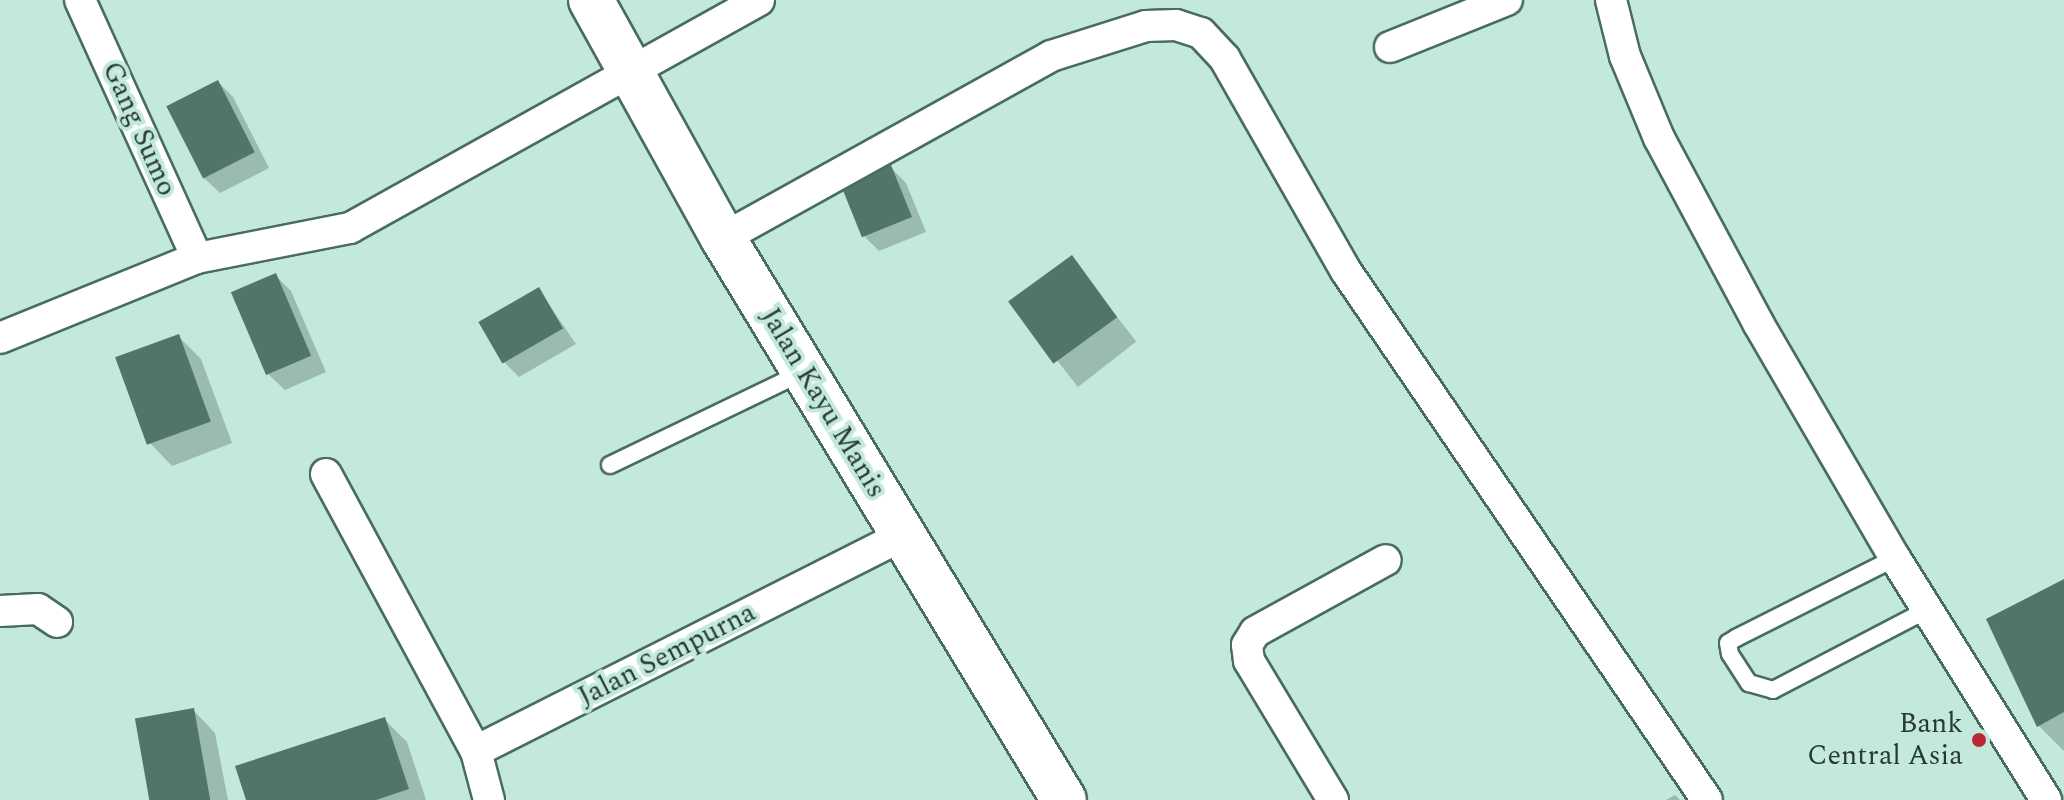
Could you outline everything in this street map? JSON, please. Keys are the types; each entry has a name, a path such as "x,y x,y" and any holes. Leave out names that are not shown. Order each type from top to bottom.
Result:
{"street":[{"name":"Gang Sumo","path":"80,0 197,258"},
{"name":"Jalan Kayu Manis","path":"591,0 628,74 723,238 1064,800"},
{"path":"0,338 197,258 350,228 759,0"},
{"path":"1390,47 1507,0"},
{"path":"1611,0 1625,56 1659,138 1895,558 2046,800"},
{"path":"723,238 1051,56 1146,26 1176,25 1201,33 1225,59 1346,271 1707,800"},
{"path":"326,474 476,751 489,800"},
{"name":"Jalan Sempurna","path":"476,751 904,535"},
{"path":"1333,800 1249,661 1247,645 1255,632 1386,560"},
{"path":"0,611 38,609 57,622"}],"lane":[{"path":"610,465 804,372"},
{"path":"1895,558 1736,638 1728,643 1730,654 1749,683 1773,690 1927,610"}],"building":[{"path":"218,80 255,152 203,179 166,106"},
{"path":"891,165 912,217 862,237 841,185"},
{"path":"1072,255 1117,317 1053,364 1008,301"},
{"path":"276,273 311,356 266,375 231,292"},
{"path":"539,287 563,329 502,364 478,322"},
{"path":"179,334 211,421 147,445 115,357"},
{"path":"2064,579 2064,712 2037,727 1986,619"},
{"path":"194,708 210,800 149,800 135,718"},
{"path":"385,717 409,789 376,800 246,800 235,766"}],"place":[{"name":"Bank Central Asia","path":"1979,740"}]}
